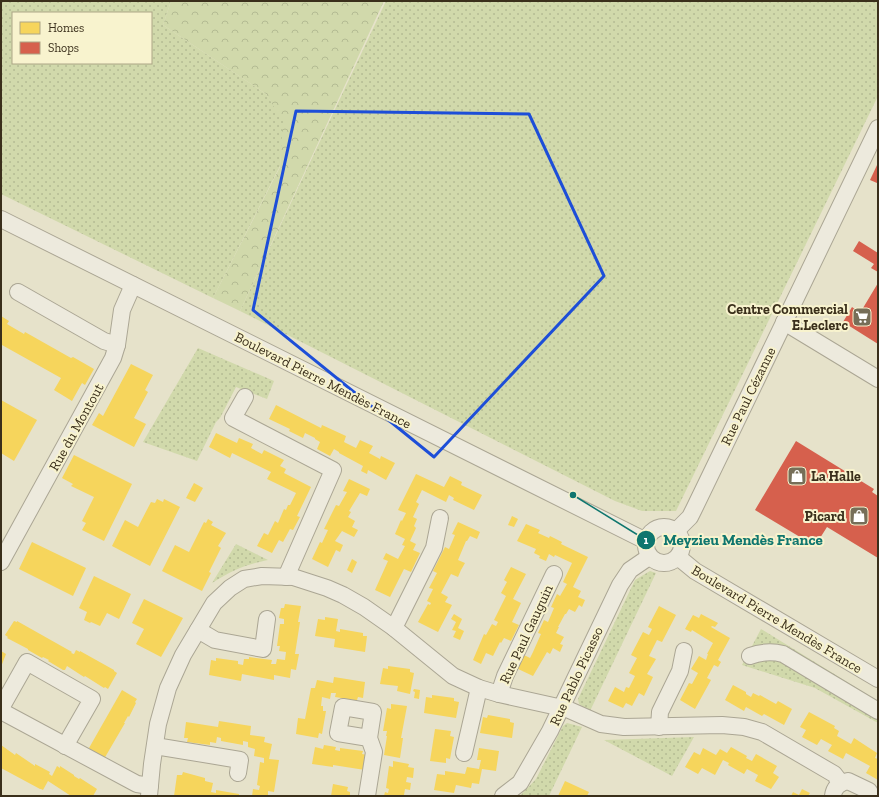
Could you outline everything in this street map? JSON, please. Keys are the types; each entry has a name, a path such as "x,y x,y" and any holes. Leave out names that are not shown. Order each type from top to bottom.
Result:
{"street":[{"name":"Rue Paul Cézanne","path":"676,531 690,517 878,128"},
{"name":"Boulevard Pierre Mendès France","path":"1,219 646,541"},
{"name":"Rue du Montout","path":"1,562 113,358 117,345 122,310 133,285"},
{"path":"18,292 104,340 117,345"},
{"path":"784,322 878,379"},
{"path":"245,397 233,418 333,470 286,576"},
{"path":"394,628 434,548 440,518"},
{"path":"664,526 676,531 682,541 682,546 678,557 667,563 660,563 649,557 645,546 648,535 658,527 664,526"},
{"name":"Rue Pablo Picasso","path":"503,796 520,783 550,731 620,585 630,570 649,557"},
{"name":"Boulevard Pierre Mendès France","path":"678,557 695,571 878,679"},
{"name":"Rue Paul Gauguin","path":"498,694 505,676 554,574"},
{"name":"Rue Paul Gauguin","path":"150,791 158,724 168,688 182,655 214,603 230,588 244,579 262,576 286,576 309,582 343,595 364,607 394,628 453,676 479,688 498,694 561,707 601,724 624,728 722,725 744,727 762,732 834,774 837,789"},
{"path":"198,630 215,640 262,649 267,619"},
{"path":"659,727 660,712 680,671 684,651"},
{"path":"750,656 758,653 774,651 783,654 878,710"},
{"path":"1,708 27,662 92,699 65,746"},
{"name":"Rue Paul Gauguin","path":"464,753 479,688"},
{"path":"1,711 150,791"},
{"path":"367,796 374,752 369,738"},
{"path":"155,746 240,760 238,773"},
{"path":"837,789 848,781 869,791 872,796"}],"highlighted area":[{"path":"296,111 529,114 604,276 434,457 253,310"}],"green space":[{"path":"1,1 171,1 163,25 266,94 284,121 280,166 213,298 1,194"},
{"path":"171,1 384,1 240,311 213,298 280,167 283,121 266,94 163,25"},
{"path":"386,1 878,1 878,96 676,511 642,511 615,501 240,311"},
{"path":"198,348 274,381 267,399 236,387 220,418 216,422 197,461 143,442"},
{"path":"236,544 268,560 239,568 212,583"},
{"path":"650,571 656,573 590,711 579,704 578,699 635,580"},
{"path":"761,629 878,701 878,723 815,688 742,665"},
{"path":"567,723 582,727 549,796 520,796 536,779 563,726"},
{"path":"694,737 672,776 604,740"}],"building: Homes":[{"path":"1,316 9,321 7,324 24,334 25,332 94,369 85,385 82,383 72,401 54,390 61,378 2,345 1,347"},
{"path":"131,364 153,375 145,390 148,392 134,418 146,424 134,447 92,425 99,413 103,416"},
{"path":"1,400 37,420 14,461 1,453"},
{"path":"276,405 321,428 322,425 346,436 344,442 356,448 360,440 373,446 369,453 380,459 381,456 395,463 386,480 368,470 367,474 361,471 363,466 334,449 330,456 317,449 320,442 315,438 305,433 303,438 289,431 290,429 269,419"},
{"path":"216,433 237,443 239,438 253,444 251,448 262,454 264,450 284,460 280,466 286,469 284,473 311,487 297,516 300,517 293,530 290,529 283,542 279,540 272,553 257,546 264,533 268,535 275,521 278,523 284,509 286,510 288,505 290,505 296,493 267,479 271,472 232,453 230,458 209,447"},
{"path":"74,455 132,484 104,541 82,530 86,523 82,521 94,497 71,486 73,484 62,478"},
{"path":"416,474 444,487 450,476 462,482 461,485 482,495 474,510 453,500 454,498 449,495 446,502 422,490 416,502 419,504 413,517 417,519 414,526 416,528 410,541 416,544 413,550 420,553 411,572 404,569 390,597 375,590 388,561 383,559 386,553 398,559 405,546 402,545 405,539 395,534 406,513 398,510"},
{"path":"349,479 370,489 367,496 360,493 349,511 351,512 348,517 355,521 352,527 358,530 354,537 342,531 335,541 343,545 340,552 336,550 328,567 312,559 320,542 322,543 328,530 324,529 336,505 339,506 347,492 343,491"},
{"path":"194,483 203,488 195,502 186,498"},
{"path":"157,499 163,502 164,499 180,507 150,566 112,546 125,520 138,527 151,502 155,503"},
{"path":"512,516 518,519 514,527 508,525"},
{"path":"208,519 213,522 211,525 226,533 218,546 221,548 209,572 211,573 202,591 162,571 175,545 189,552 204,522 206,523"},
{"path":"458,522 480,532 477,539 470,536 466,541 458,560 465,563 458,577 451,574 441,593 448,597 445,602 452,605 438,632 418,622 428,604 430,605 431,603 427,601 433,589 429,588 437,573 433,571 445,547 449,549 455,535 452,534"},
{"path":"526,524 540,530 538,533 549,538 550,536 562,542 561,544 588,557 573,587 581,591 578,597 585,600 582,607 579,605 575,612 569,609 565,614 556,633 564,637 560,644 563,645 560,652 553,648 550,654 547,652 533,676 516,668 520,660 522,661 524,655 530,658 541,634 538,633 544,620 548,622 554,608 551,607 557,594 560,596 567,584 563,582 572,563 555,555 554,557 549,554 546,561 539,558 540,556 534,553 536,549 517,541"},
{"path":"32,542 86,568 73,596 19,569"},
{"path":"352,559 357,562 352,573 347,570"},
{"path":"511,567 526,574 513,599 521,603 512,622 519,625 511,641 504,638 501,643 500,642 493,656 486,653 481,664 473,660 484,634 486,635 492,624 496,626 498,622 494,620 506,596 501,593 507,582 504,580"},
{"path":"94,576 131,594 119,619 107,613 100,626 84,620 87,612 79,608"},
{"path":"144,599 183,618 161,657 136,644 144,629 132,623"},
{"path":"285,604 301,606 295,654 299,654 296,670 291,669 290,678 274,675 274,680 242,674 241,681 209,675 211,660 216,661 216,658 238,661 238,664 243,665 244,659 249,659 249,657 272,660 271,664 276,664 277,659 285,660 286,652 279,651 280,646 277,646 280,624 284,624 284,619 279,618 281,608 284,608"},
{"path":"659,606 676,615 662,642 657,640 649,656 656,659 647,674 653,677 644,696 639,693 632,706 626,703 623,708 608,701 615,687 624,692 626,687 629,688 635,676 629,673 637,658 631,655 643,632 649,635 652,629 648,627"},
{"path":"454,614 462,619 458,628 464,631 460,640 453,637 456,631 452,630 456,622 451,619"},
{"path":"701,614 718,623 715,627 711,627 730,638 718,660 721,662 718,667 714,665 707,678 711,680 695,709 680,700 689,683 692,684 698,673 691,669 699,656 706,660 707,654 713,643 692,630 691,632 685,629 693,615 699,618"},
{"path":"325,617 338,619 336,631 340,632 340,629 363,633 363,636 367,636 365,652 334,647 335,639 315,636 318,619 325,620"},
{"path":"14,621 17,621 72,652 71,653 74,654 76,650 80,651 114,670 117,673 108,689 85,676 84,677 67,666 65,670 63,670 48,661 49,660 43,657 42,658 7,638 8,637 5,635"},
{"path":"1,651 6,654 1,667"},
{"path":"388,666 410,669 410,672 414,673 410,694 397,691 398,686 380,684 383,668 388,669"},
{"path":"334,677 365,682 363,698 358,697 357,700 354,700 335,697 336,693 331,693 330,699 322,697 321,706 323,706 323,711 326,711 322,734 319,733 318,738 296,734 298,718 305,719 311,688 315,688 317,680 333,683"},
{"path":"733,685 746,692 746,694 751,697 753,693 759,696 760,695 776,704 778,701 792,709 784,725 764,714 762,716 746,707 744,711 725,700"},
{"path":"414,689 420,690 419,699 414,698"},
{"path":"122,690 137,699 135,702 136,703 104,759 88,751"},
{"path":"432,695 454,698 454,701 459,702 456,718 424,713 426,697 432,698"},
{"path":"391,704 407,706 401,738 403,738 400,758 384,755 387,731 383,731 387,708 391,709"},
{"path":"809,712 835,726 834,728 839,731 837,736 851,744 854,738 877,753 875,758 878,759 878,780 866,773 870,766 846,753 843,759 828,751 832,745 821,739 817,745 802,737 806,730 800,727"},
{"path":"488,715 510,719 510,722 514,723 512,738 480,733 483,717 487,718"},
{"path":"219,721 251,726 250,735 265,737 264,742 272,744 269,759 279,760 274,792 268,791 268,796 252,796 253,789 259,790 260,786 257,785 260,762 264,763 264,758 254,756 255,749 248,747 248,742 243,741 243,745 221,741 221,738 217,737 216,743 210,742 210,745 187,742 188,738 184,738 186,722 218,727"},
{"path":"435,729 451,731 450,736 454,737 450,759 446,758 446,763 430,761"},
{"path":"1,745 15,755 16,753 35,766 35,764 50,772 49,774 52,776 57,766 60,768 60,766 97,789 93,796 71,796 48,781 43,790 40,789 1,768"},
{"path":"324,745 336,747 335,750 340,751 340,748 363,751 362,754 367,755 365,770 333,765 333,767 312,764 315,747 323,749"},
{"path":"731,747 747,756 746,758 752,761 756,754 777,766 773,773 779,777 771,789 755,781 758,775 747,769 744,774 728,765 729,763 723,760 715,775 702,768 698,774 685,767 694,752 700,755 703,748 716,755 720,749 727,753"},
{"path":"479,748 499,751 496,771 482,769 479,784 472,783 471,788 456,785 454,793 434,790 437,774 445,775 445,771 465,774 467,767 479,769 481,760 477,760"},
{"path":"393,761 409,764 408,767 414,768 413,778 407,777 406,782 411,783 410,790 405,789 404,795 384,796 385,792 388,793 389,789 386,788 389,766 393,767"},
{"path":"183,772 205,778 205,781 213,783 211,792 216,793 216,790 239,794 239,796 174,796 177,775 182,775"},
{"path":"565,781 589,792 587,796 558,796"},
{"path":"333,784 348,787 347,791 350,792 350,796 331,796"},
{"path":"802,789 810,793 808,796 791,796 793,792 799,795"}],"building: Shops":[{"path":"878,163 878,181 877,183 870,180"},
{"path":"859,241 878,253 878,272 871,268 874,264 853,251"},
{"name":"Centre Commercial E.Leclerc","path":"878,283 878,344 843,322 852,307 860,313"},
{"path":"796,441 874,489 872,492 878,496 878,558 827,527 815,546 755,510"}],"place":[{"name":"Centre Commercial E.Leclerc","path":"862,317"},
{"name":"La Halle","path":"797,476"},
{"name":"Meyzieu Mendès France","path":"573,495"},
{"name":"Picard","path":"859,516"}]}
